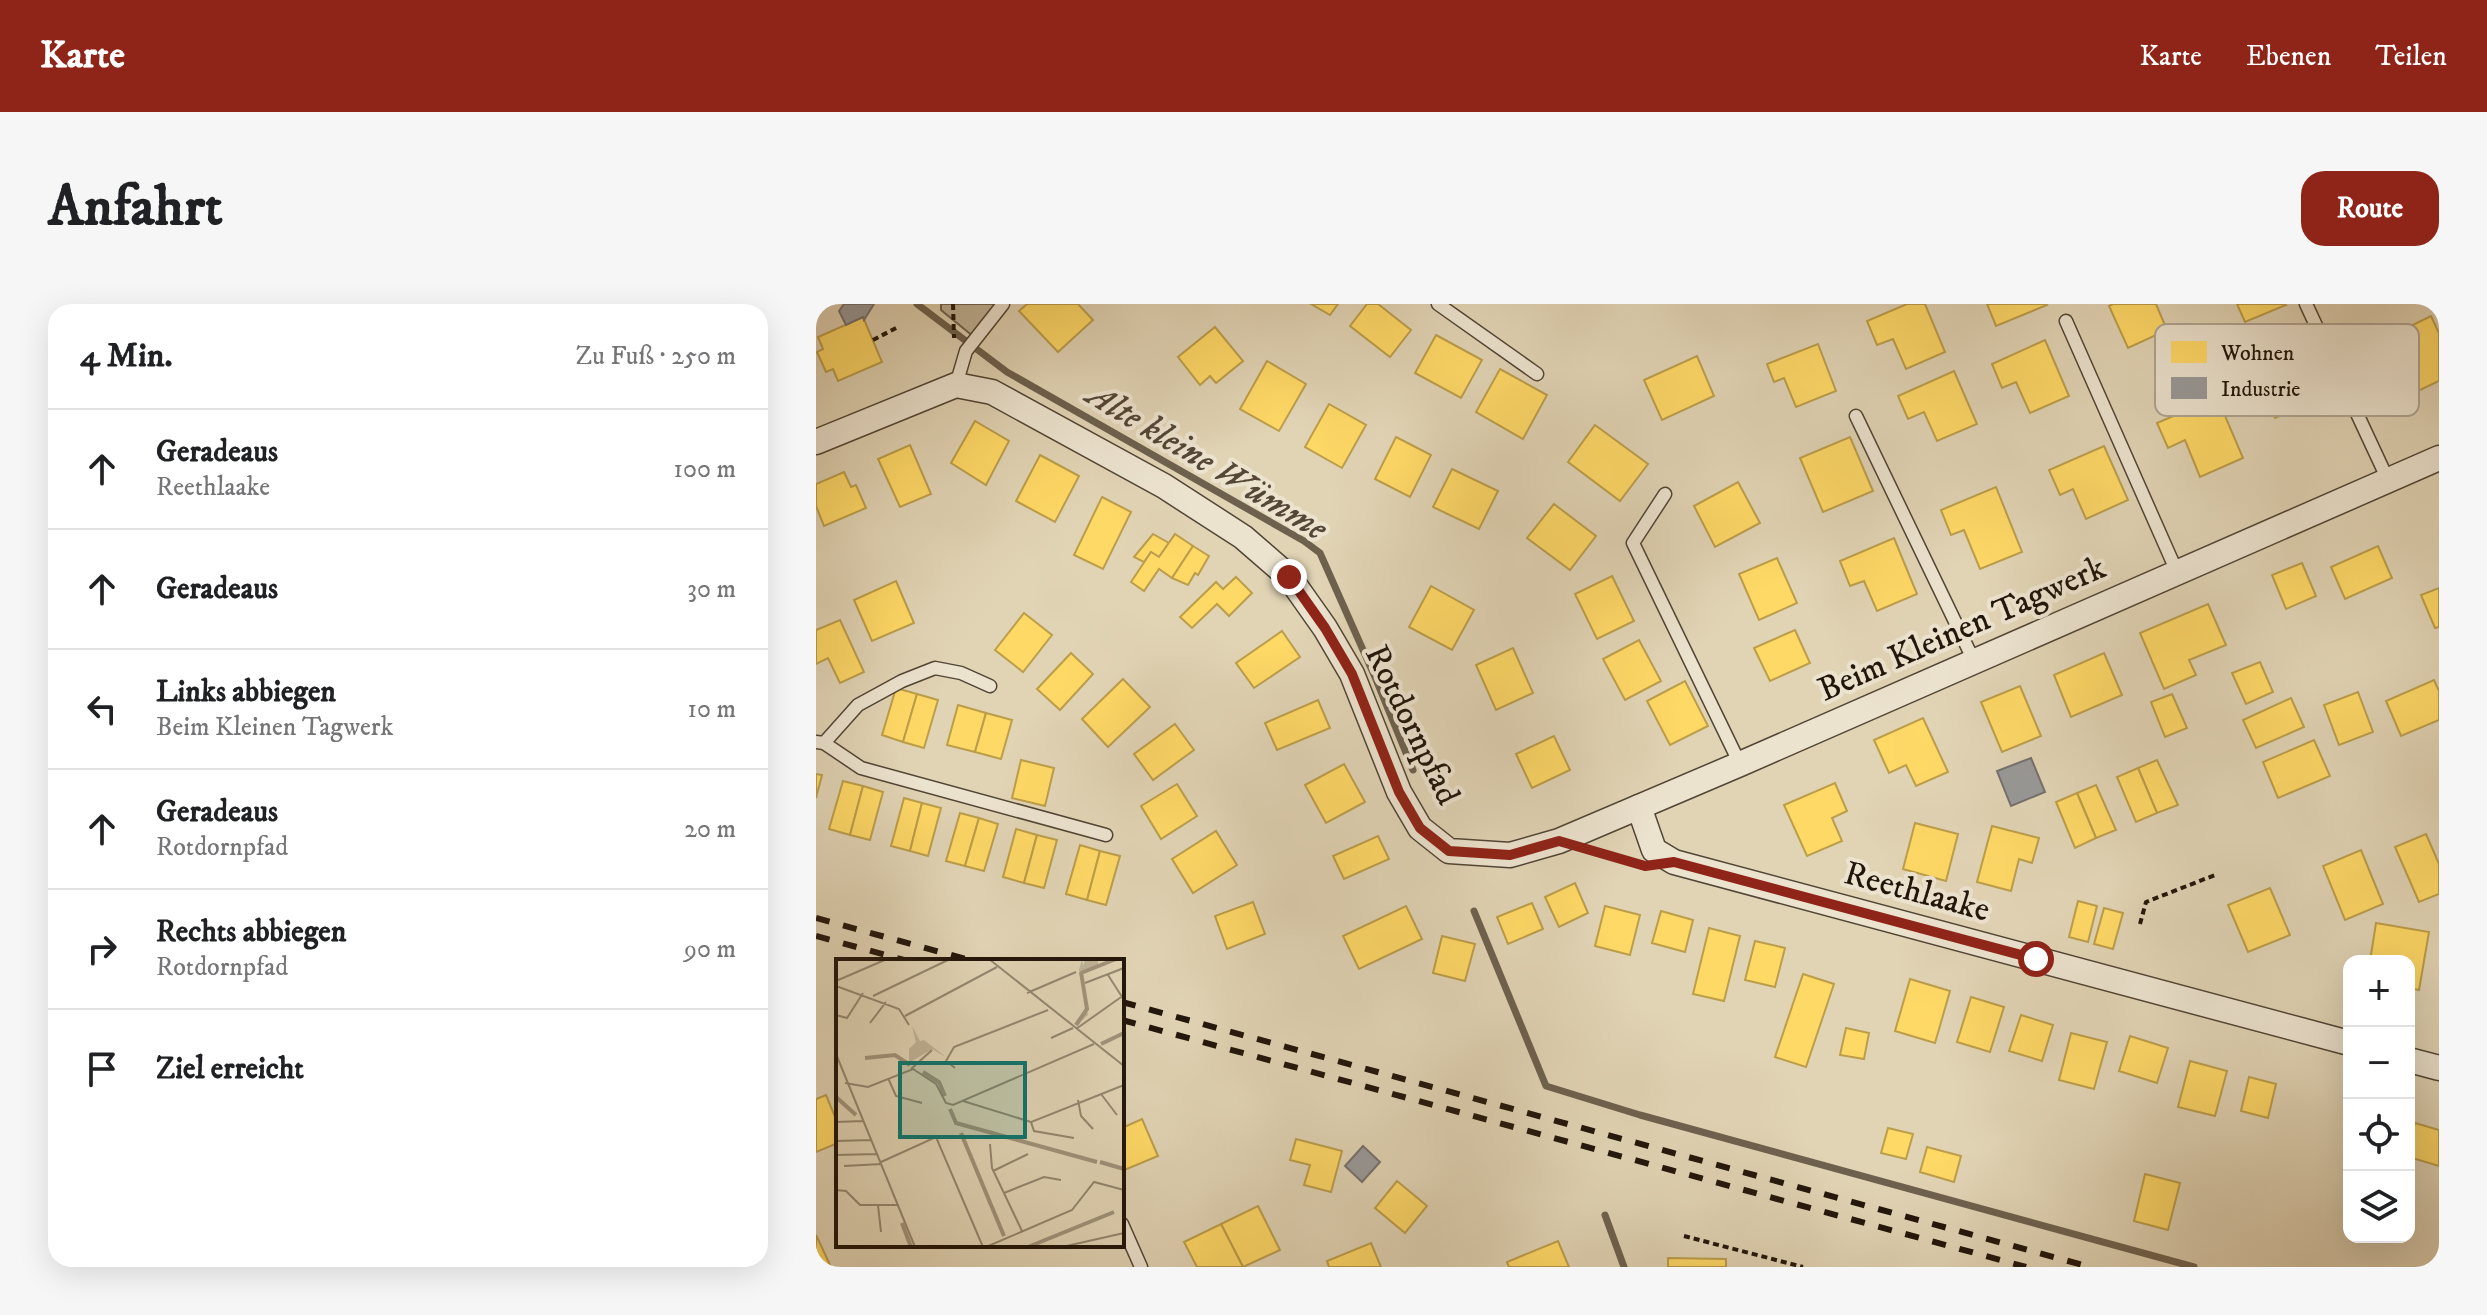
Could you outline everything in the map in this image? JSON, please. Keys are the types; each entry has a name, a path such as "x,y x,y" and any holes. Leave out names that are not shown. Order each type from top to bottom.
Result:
{"street":[{"path":"816,442 956,385"},
{"name":"Rotdornpfad","path":"956,385 992,392 1164,486 1243,537 1289,577 1330,636 1352,674 1399,792 1420,828 1449,851 1510,855"},
{"name":"Beim Kleinen Tagwerk","path":"1510,855 1559,841 1740,764 2439,458"},
{"path":"1639,807 1654,850 1674,862"},
{"name":"Reethlaake","path":"1674,862 2343,1041"},
{"path":"2415,1062 2439,1068"}],"lane":[{"path":"956,385 966,351 1003,304"},
{"path":"1438,304 1537,374"},
{"path":"2306,304 2315,324"},
{"path":"2066,321 2177,572"},
{"path":"1856,416 1974,661"},
{"path":"2358,416 2388,480"},
{"path":"1665,494 1633,543 1740,764"},
{"path":"990,686 961,673 935,668 902,681 858,705 820,742 861,768 1106,835"},
{"path":"1124,1229 1141,1267"}],"path":[{"path":"953,304 954,327"},
{"path":"873,340 898,327"},
{"path":"1559,841 1645,866 1674,862"},
{"path":"2140,924 2146,902 2215,875"},
{"path":"1684,1236 1803,1267"}],"shaded area":[{"path":"941,304 995,304 974,337 941,310"}],"building: Wohnen":[{"path":"1027,304 1078,304 1093,320 1058,352 1019,311"},
{"path":"1311,304 1338,304 1330,315"},
{"path":"1367,304 1378,304 1411,330 1390,357 1350,326"},
{"path":"1907,304 1925,304 1945,352 1906,369 1893,339 1877,345 1867,321"},
{"path":"1987,304 2046,304 2047,305 1996,326"},
{"path":"2156,304 2164,324 2155,324 2155,336 2128,348 2109,306"},
{"path":"2237,304 2285,304 2286,305 2245,322"},
{"path":"2431,316 2439,333 2439,381 2419,391 2419,324 2415,324"},
{"path":"863,317 882,362 838,381 833,369 826,372 817,352 823,349 818,337"},
{"path":"1215,327 1243,361 1216,383 1210,376 1200,385 1178,357"},
{"path":"1436,335 1482,360 1461,398 1415,373"},
{"path":"2045,340 2069,396 2030,413 2016,382 2002,388 1992,364"},
{"path":"1818,344 1836,391 1796,407 1784,378 1774,382 1767,364"},
{"path":"1697,356 1714,396 1662,420 1644,380"},
{"path":"1267,361 1306,384 1279,431 1240,409"},
{"path":"1500,369 1547,395 1523,439 1476,412"},
{"path":"1954,371 1977,424 1937,441 1924,412 1908,419 1898,396"},
{"path":"1329,404 1366,425 1342,468 1305,447"},
{"path":"2173,416 2225,416 2243,458 2200,477 2185,440 2168,448 2157,423"},
{"path":"975,421 1009,441 986,485 951,463"},
{"path":"1595,425 1648,464 1620,501 1568,462"},
{"path":"1396,437 1431,455 1410,497 1375,479"},
{"path":"1850,437 1873,491 1823,512 1800,458"},
{"path":"910,445 931,494 900,507 878,459"},
{"path":"2104,446 2128,500 2086,519 2073,489 2060,495 2049,470"},
{"path":"1040,455 1079,476 1055,522 1016,501"},
{"path":"1452,469 1498,491 1479,529 1433,507"},
{"path":"844,472 851,487 856,485 866,508 824,526 816,506 816,484"},
{"path":"1738,482 1760,523 1715,547 1694,506"},
{"path":"1996,487 2022,552 1980,569 1964,530 1951,535 1941,510"},
{"path":"1102,497 1131,512 1103,569 1074,555"},
{"path":"1554,504 1596,536 1570,570 1527,538"},
{"path":"1153,534 1169,543 1159,557 1151,552 1144,562 1134,557"},
{"path":"1175,534 1193,546 1172,578 1159,569 1144,591 1131,582 1151,552 1159,557"},
{"path":"1894,538 1917,594 1877,611 1864,581 1850,586 1840,561"},
{"path":"1193,546 1209,556 1188,585 1172,578"},
{"path":"2378,546 2392,578 2345,599 2331,567"},
{"path":"1777,558 1797,603 1759,620 1739,574"},
{"path":"2302,563 2316,596 2286,609 2272,575"},
{"path":"1612,576 1634,621 1597,639 1575,594"},
{"path":"1236,577 1252,593 1229,616 1217,604 1192,628 1180,617 1216,582 1223,589"},
{"path":"896,581 914,623 872,641 854,600"},
{"path":"1431,586 1474,610 1452,650 1409,627"},
{"path":"2439,588 2439,627 2435,628 2421,595"},
{"path":"2208,604 2226,645 2189,660 2196,675 2164,689 2140,633"},
{"path":"1024,613 1052,635 1023,672 995,650"},
{"path":"840,620 864,672 840,683 828,658 816,664 816,630"},
{"path":"1795,630 1810,663 1770,681 1754,648"},
{"path":"1282,631 1300,657 1254,688 1236,663"},
{"path":"1639,640 1661,681 1625,700 1603,659"},
{"path":"1513,648 1533,693 1496,710 1476,665"},
{"path":"1071,653 1093,674 1060,710 1037,689"},
{"path":"2104,653 2122,695 2071,717 2054,675"},
{"path":"2260,662 2273,692 2246,704 2232,673"},
{"path":"1123,679 1150,707 1108,747 1082,719"},
{"path":"2434,680 2439,691 2439,720 2401,736 2386,701"},
{"path":"1685,681 1708,726 1670,745 1647,701"},
{"path":"2020,686 2041,736 2002,752 1981,702"},
{"path":"896,688 917,694 903,742 882,735"},
{"path":"2358,692 2373,732 2339,745 2324,705"},
{"path":"917,694 938,700 924,748 903,742"},
{"path":"2172,694 2187,728 2165,737 2151,702"},
{"path":"2291,698 2304,727 2256,748 2243,720"},
{"path":"1318,700 1330,728 1277,750 1265,723"},
{"path":"958,705 986,713 975,752 947,745"},
{"path":"986,713 1012,720 1001,759 975,752"},
{"path":"1923,718 1948,772 1916,786 1906,765 1889,773 1874,740"},
{"path":"1175,724 1194,750 1153,780 1134,754"},
{"path":"1554,736 1570,770 1532,788 1516,754"},
{"path":"2314,740 2330,776 2278,798 2263,762"},
{"path":"1021,760 1054,768 1045,806 1012,798"},
{"path":"2157,760 2178,805 2157,813 2138,768"},
{"path":"1344,764 1365,802 1326,823 1305,785"},
{"path":"2138,768 2157,813 2136,822 2117,777"},
{"path":"816,774 822,775 816,798"},
{"path":"843,781 863,786 850,835 829,829"},
{"path":"1835,783 1847,811 1832,818 1842,841 1807,856 1784,805"},
{"path":"1177,784 1197,816 1161,839 1141,806"},
{"path":"2096,785 2116,830 2096,838 2077,793"},
{"path":"863,786 883,792 870,840 850,835"},
{"path":"2077,793 2096,838 2075,848 2056,802"},
{"path":"904,798 922,803 910,851 891,846"},
{"path":"922,803 941,808 928,856 910,851"},
{"path":"960,813 979,818 965,866 946,861"},
{"path":"979,818 998,824 984,871 965,866"},
{"path":"1915,823 1958,834 1946,881 1903,869"},
{"path":"1992,826 2039,838 2032,863 2019,859 2011,891 1977,882"},
{"path":"1016,829 1037,835 1024,883 1003,877"},
{"path":"1216,831 1237,865 1193,893 1172,859"},
{"path":"2426,834 2439,864 2439,894 2419,902 2395,847"},
{"path":"1037,835 1057,840 1044,888 1024,883"},
{"path":"1378,836 1389,859 1344,879 1333,856"},
{"path":"1080,845 1100,851 1087,900 1066,894"},
{"path":"2361,850 2383,904 2345,920 2323,866"},
{"path":"1100,851 1120,856 1106,905 1087,900"},
{"path":"1575,883 1588,913 1559,927 1545,897"},
{"path":"2270,888 2290,935 2248,952 2228,905"},
{"path":"2078,901 2097,906 2088,942 2069,937"},
{"path":"1253,902 1265,934 1227,949 1215,916"},
{"path":"1532,903 1543,929 1508,944 1497,917"},
{"path":"1406,906 1422,939 1359,969 1343,936"},
{"path":"1605,906 1640,915 1630,955 1595,946"},
{"path":"2104,908 2123,913 2113,949 2094,944"},
{"path":"1661,911 1693,920 1685,952 1652,943"},
{"path":"2376,923 2429,932 2419,990 2415,989 2415,955 2371,955"},
{"path":"1709,928 1740,936 1724,1001 1693,994"},
{"path":"1442,936 1475,944 1465,981 1433,973"},
{"path":"1755,941 1785,948 1775,987 1745,980"},
{"path":"1803,974 1834,984 1806,1067 1775,1057"},
{"path":"1910,979 1950,991 1935,1043 1895,1031"},
{"path":"1971,997 2004,1007 1990,1052 1957,1042"},
{"path":"2021,1015 2053,1025 2042,1061 2009,1051"},
{"path":"1846,1028 1869,1033 1864,1059 1840,1055"},
{"path":"2071,1033 2107,1042 2094,1089 2059,1080"},
{"path":"2130,1036 2168,1048 2157,1083 2119,1071"},
{"path":"2190,1061 2227,1071 2215,1116 2178,1107"},
{"path":"2249,1077 2276,1084 2268,1118 2241,1111"},
{"path":"826,1095 836,1119 836,1144 816,1152 816,1099"},
{"path":"1142,1119 1158,1156 1124,1170 1124,1127"},
{"path":"2415,1123 2439,1130 2439,1166 2415,1159"},
{"path":"1888,1128 1913,1134 1906,1159 1881,1153"},
{"path":"1296,1139 1342,1151 1331,1192 1304,1185 1310,1165 1290,1160"},
{"path":"1927,1147 1961,1156 1954,1182 1920,1172"},
{"path":"2145,1174 2180,1183 2168,1230 2134,1221"},
{"path":"1397,1181 1427,1206 1405,1233 1375,1208"},
{"path":"1258,1206 1280,1250 1243,1267 1221,1224"},
{"path":"1221,1224 1243,1267 1197,1267 1184,1242"},
{"path":"816,1235 831,1267 816,1267"},
{"path":"1558,1241 1569,1267 1509,1267 1507,1262"},
{"path":"1371,1243 1381,1267 1329,1267 1327,1261"},
{"path":"1668,1258 1726,1259 1726,1267 1668,1267"}],"building: Industrie":[{"path":"844,304 874,304 864,320 863,317 846,325 839,311"},
{"path":"2031,758 2045,792 2011,806 1997,771"},
{"path":"1363,1146 1380,1162 1362,1182 1345,1166"}],"waterway":[{"name":"Alte kleine Wümme","path":"917,304 1007,372 1320,553 1413,770"},
{"path":"1474,911 1546,1086 1640,1115 2194,1267"},
{"name":"Alte kleine Wümme","path":"1605,1215 1624,1267"}],"railway":[{"path":"816,918 966,959"},
{"path":"816,936 901,959"},
{"path":"1124,1003 2090,1267"},
{"path":"1124,1021 2026,1267"}],"route":[{"path":"1289,577 1325,628 1352,674 1399,792 1420,828 1449,851 1510,855 1559,841 1645,866 1674,862 2036,959"}]}
